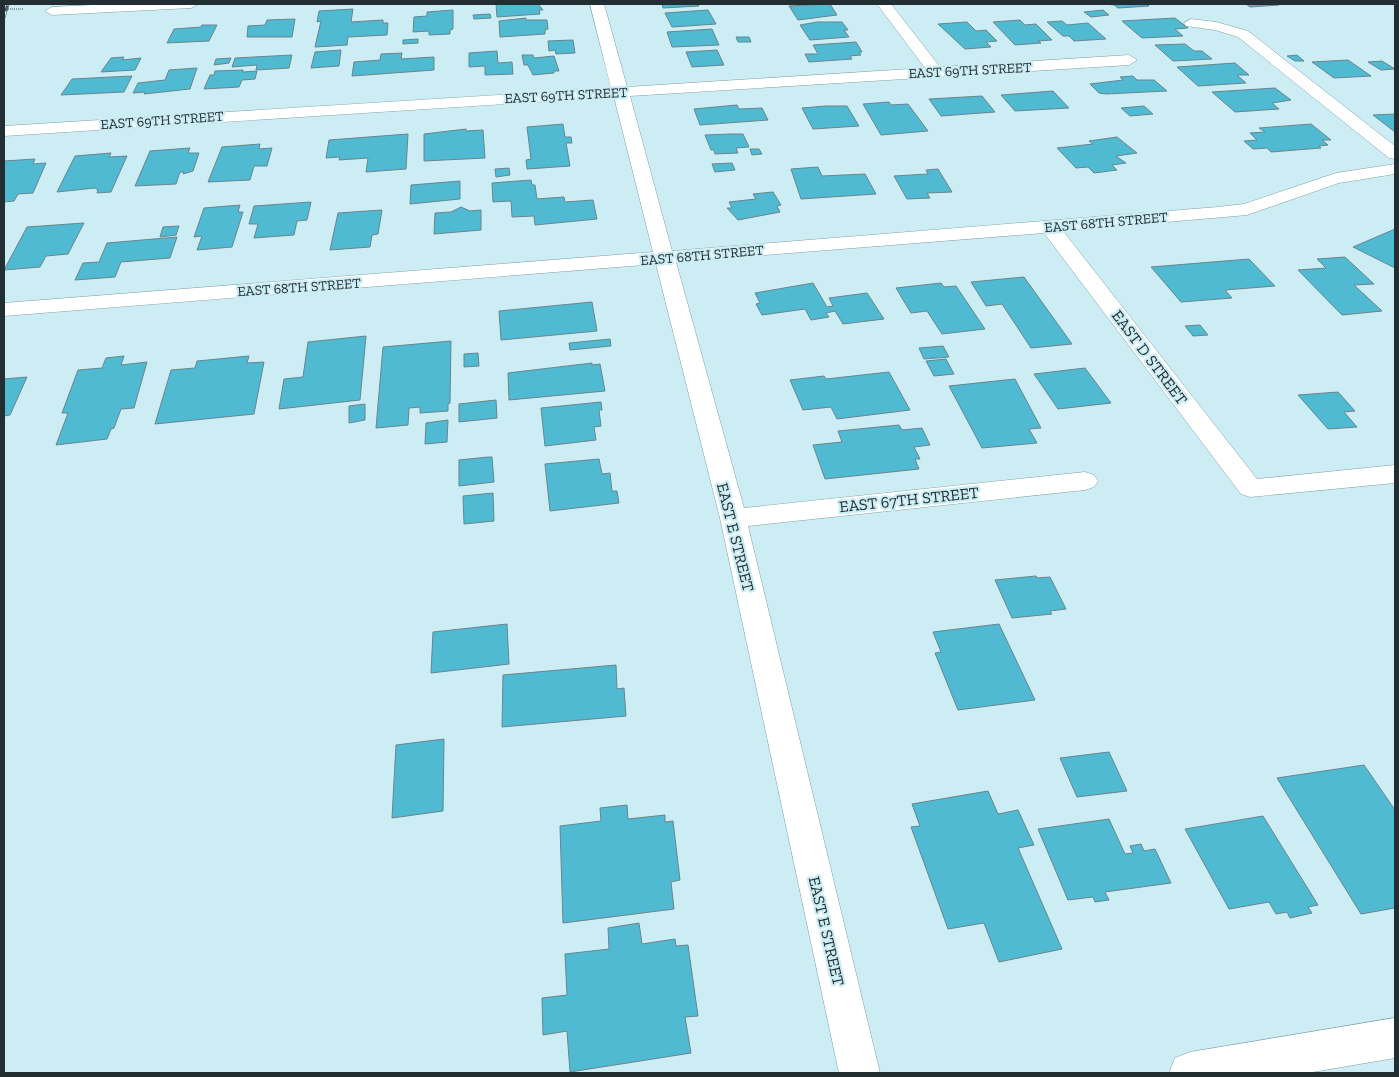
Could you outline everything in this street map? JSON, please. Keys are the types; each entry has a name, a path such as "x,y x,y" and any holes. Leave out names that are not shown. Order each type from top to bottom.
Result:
{"street":[{"path":"52,10 191,4"},
{"name":"EAST E STREET","path":"597,4 622,92 662,258 732,518 860,1073"},
{"path":"884,4 935,71"},
{"path":"1191,23 1216,26 1243,34 1395,154"},
{"name":"EAST 69TH STREET","path":"4,131 1129,60"},
{"name":"EAST 68TH STREET","path":"4,310 1050,227 1247,209 1336,178 1395,169"},
{"name":"EAST D STREET","path":"1050,227 1250,488 1395,474"},
{"name":"EAST 67TH STREET","path":"732,518 1085,481"},
{"path":"1190,1073 1395,1038"}],"building":[{"path":"496,4 538,4 543,10 539,10 540,14 497,17"},
{"path":"662,4 698,4 699,6 663,8"},
{"path":"830,4 837,15 798,20 789,6"},
{"path":"1105,4 1146,4 1149,6 1118,8 1114,5"},
{"path":"1246,4 1277,4 1279,5 1250,7"},
{"path":"353,9 351,22 383,20 383,23 388,23 387,35 348,37 347,45 315,47 321,21 317,22 319,11"},
{"path":"453,10 453,29 450,30 450,34 429,35 429,31 413,32 414,17 427,16 427,12"},
{"path":"708,10 716,24 672,27 665,13"},
{"path":"1103,10 1109,15 1091,17 1084,12"},
{"path":"490,14 491,18 474,19 473,15"},
{"path":"526,18 526,20 547,20 548,29 545,30 545,34 500,37 499,21"},
{"path":"1175,18 1188,28 1175,29 1183,36 1142,38 1122,21"},
{"path":"295,19 292,37 247,37 248,26 265,25 267,20"},
{"path":"1020,20 1025,25 1036,24 1052,40 1015,45 993,22"},
{"path":"1062,21 1067,25 1088,23 1106,39 1074,41 1069,36 1063,36 1047,22"},
{"path":"817,22 842,22 848,30 844,30 849,37 810,40 800,25"},
{"path":"967,22 976,31 986,30 997,41 986,42 991,47 965,49 938,24"},
{"path":"202,25 217,25 209,41 167,43 174,29 201,27"},
{"path":"712,29 719,45 672,47 667,32"},
{"path":"736,37 749,37 751,42 738,42"},
{"path":"418,39 418,43 403,44 403,40"},
{"path":"573,40 575,53 556,54 555,50 549,51 548,41"},
{"path":"856,42 862,52 859,52 861,55 850,56 852,59 809,62 805,54 818,54 813,45"},
{"path":"1185,44 1194,51 1202,51 1212,59 1173,61 1155,45"},
{"path":"341,50 339,66 311,68 315,52"},
{"path":"717,50 724,65 692,67 686,52"},
{"path":"497,51 498,63 512,62 513,74 485,75 485,66 469,67 469,53"},
{"path":"402,53 401,59 434,57 434,70 352,76 354,62 380,60 381,54"},
{"path":"292,55 289,68 256,70 257,65 232,67 235,58"},
{"path":"522,55 533,55 534,58 554,56 559,71 533,75 528,65 524,65"},
{"path":"1297,55 1304,61 1295,61 1287,56"},
{"path":"124,57 122,60 141,58 135,70 101,72 111,58"},
{"path":"231,58 229,63 214,65 216,59"},
{"path":"1348,60 1371,76 1334,78 1312,62"},
{"path":"1382,61 1395,69 1381,70 1368,62"},
{"path":"1235,63 1249,75 1237,75 1246,83 1198,86 1177,67"},
{"path":"197,68 190,89 144,94 145,92 133,93 138,83 165,80 169,70"},
{"path":"243,70 243,72 257,71 255,79 242,80 239,87 204,89 210,75 214,75 215,71"},
{"path":"132,76 124,92 61,95 72,79"},
{"path":"1133,76 1137,80 1154,80 1167,91 1106,94 1099,93 1090,84 1123,80 1120,77"},
{"path":"1275,88 1291,100 1272,103 1279,109 1235,112 1212,92"},
{"path":"1053,91 1069,108 1015,111 1001,95"},
{"path":"982,96 995,112 941,116 929,99"},
{"path":"889,102 891,105 908,104 928,131 881,135 863,104"},
{"path":"737,105 739,109 762,108 768,120 700,125 694,109"},
{"path":"847,106 859,126 813,129 802,108"},
{"path":"1144,106 1153,114 1130,116 1121,108"},
{"path":"1395,114 1395,132 1373,115"},
{"path":"563,124 565,137 571,137 572,143 566,143 570,166 527,169 526,160 531,159 527,127"},
{"path":"1311,124 1331,140 1322,140 1328,145 1319,146 1321,148 1271,152 1267,148 1253,149 1244,141 1257,140 1250,133 1265,132 1259,128"},
{"path":"466,129 466,131 483,130 485,158 424,161 424,134"},
{"path":"408,134 406,169 366,172 368,158 339,160 340,157 326,158 329,140"},
{"path":"743,134 749,147 736,148 738,153 715,154 714,150 711,150 705,135"},
{"path":"1117,137 1137,153 1116,156 1126,163 1112,165 1117,170 1094,173 1088,167 1076,168 1057,148 1093,144 1089,141"},
{"path":"260,144 259,149 272,148 267,166 254,166 250,180 208,182 222,147"},
{"path":"190,148 188,153 199,153 193,171 183,174 184,172 180,172 176,184 135,186 150,151"},
{"path":"750,149 759,149 762,154 752,155"},
{"path":"111,153 109,157 127,156 111,192 97,193 98,190 95,188 57,192 75,156"},
{"path":"35,159 33,164 46,163 33,193 18,194 14,201 4,202 4,161"},
{"path":"732,163 735,170 715,172 712,164"},
{"path":"818,167 822,176 865,174 876,194 801,199 791,169"},
{"path":"509,168 510,175 496,177 495,169"},
{"path":"938,169 952,192 927,193 930,198 907,199 894,176 928,174 926,170"},
{"path":"531,180 532,185 535,185 537,199 564,197 565,202 593,200 597,219 535,225 534,216 512,217 511,201 493,202 492,183"},
{"path":"460,181 460,199 410,204 411,185"},
{"path":"773,192 781,205 777,206 780,212 738,220 727,208 732,208 729,202 756,199 753,194"},
{"path":"311,202 307,220 297,221 294,235 254,238 258,224 249,224 254,206"},
{"path":"240,205 238,212 243,212 232,247 197,250 202,236 194,237 204,208"},
{"path":"461,207 470,211 481,210 481,230 434,234 435,213 451,212"},
{"path":"382,210 378,234 372,235 370,247 330,250 338,213"},
{"path":"84,223 68,254 46,256 40,267 4,270 27,227"},
{"path":"179,226 176,235 160,237 163,227"},
{"path":"1395,229 1395,268 1353,247"},
{"path":"177,237 170,258 121,262 115,277 75,280 83,263 99,262 107,243"},
{"path":"1345,257 1374,284 1354,285 1382,311 1342,315 1298,270 1326,268 1317,259"},
{"path":"1249,259 1275,286 1225,290 1232,298 1181,302 1151,267"},
{"path":"1024,277 1072,344 1031,348 1002,304 986,306 971,282"},
{"path":"813,283 827,307 833,306 829,298 867,293 884,319 843,324 835,311 826,313 829,317 811,320 805,309 762,315 756,304 760,303 755,293"},
{"path":"941,283 944,287 956,286 985,329 942,334 927,311 911,313 896,288"},
{"path":"592,302 597,331 501,340 499,311"},
{"path":"1200,325 1208,335 1193,336 1185,326"},
{"path":"366,336 360,400 279,409 284,379 303,377 308,342"},
{"path":"610,339 611,346 570,350 569,343"},
{"path":"451,341 450,403 448,404 448,411 420,413 420,407 409,408 408,425 376,428 383,347"},
{"path":"943,346 949,357 924,359 919,348"},
{"path":"478,353 479,366 464,367 464,354"},
{"path":"124,356 121,365 147,362 134,408 121,409 114,428 111,429 107,439 56,445 68,413 62,413 78,370 102,368 106,358"},
{"path":"249,356 247,363 264,362 254,414 155,424 171,370 195,368 197,361"},
{"path":"946,359 954,374 934,376 926,361"},
{"path":"592,363 592,365 600,364 605,391 509,400 508,373"},
{"path":"1085,368 1111,403 1058,409 1034,374"},
{"path":"889,372 910,410 837,419 831,407 803,410 790,380 824,376 826,379"},
{"path":"27,377 10,415 4,416 4,379"},
{"path":"1015,379 1041,428 1029,429 1037,443 982,448 949,386"},
{"path":"1338,392 1355,411 1344,412 1357,427 1328,429 1298,395"},
{"path":"496,400 497,418 459,422 459,404"},
{"path":"601,402 602,410 599,410 601,426 594,427 596,440 545,446 541,408"},
{"path":"365,404 365,420 349,423 349,406"},
{"path":"448,420 447,442 425,444 426,423"},
{"path":"899,425 902,430 922,428 930,445 914,447 920,459 915,459 919,469 825,479 813,445 842,442 838,431"},
{"path":"492,457 494,482 459,486 459,460"},
{"path":"599,459 602,474 610,473 612,491 617,491 619,503 550,511 545,464"},
{"path":"493,493 494,521 464,524 463,496"},
{"path":"1036,576 1037,578 1050,577 1066,609 1050,611 1052,614 1012,618 995,580"},
{"path":"507,624 509,664 431,673 433,632"},
{"path":"999,624 1035,700 958,710 935,653 941,652 933,632"},
{"path":"616,665 617,689 624,688 626,716 502,727 503,675"},
{"path":"444,739 443,811 392,818 396,745"},
{"path":"1109,752 1127,791 1077,797 1060,758"},
{"path":"1364,765 1395,810 1395,908 1361,914 1277,778"},
{"path":"988,791 998,814 1018,810 1034,845 1018,848 1062,949 999,962 984,923 948,929 911,827 920,826 912,804"},
{"path":"627,805 628,819 665,815 665,822 673,821 680,880 671,882 674,909 563,923 560,826 601,821 600,808"},
{"path":"1263,816 1318,905 1308,907 1312,913 1290,918 1287,912 1276,914 1269,902 1229,909 1185,829"},
{"path":"1109,819 1125,854 1133,853 1130,846 1141,844 1144,851 1155,849 1171,883 1105,892 1109,900 1095,902 1093,897 1068,900 1038,829"},
{"path":"639,923 642,944 675,939 676,946 688,945 698,1016 685,1017 691,1053 570,1072 567,1031 543,1035 542,998 567,995 565,954 609,949 608,928"}],"railway":[{"path":"4,17 8,4"}]}
